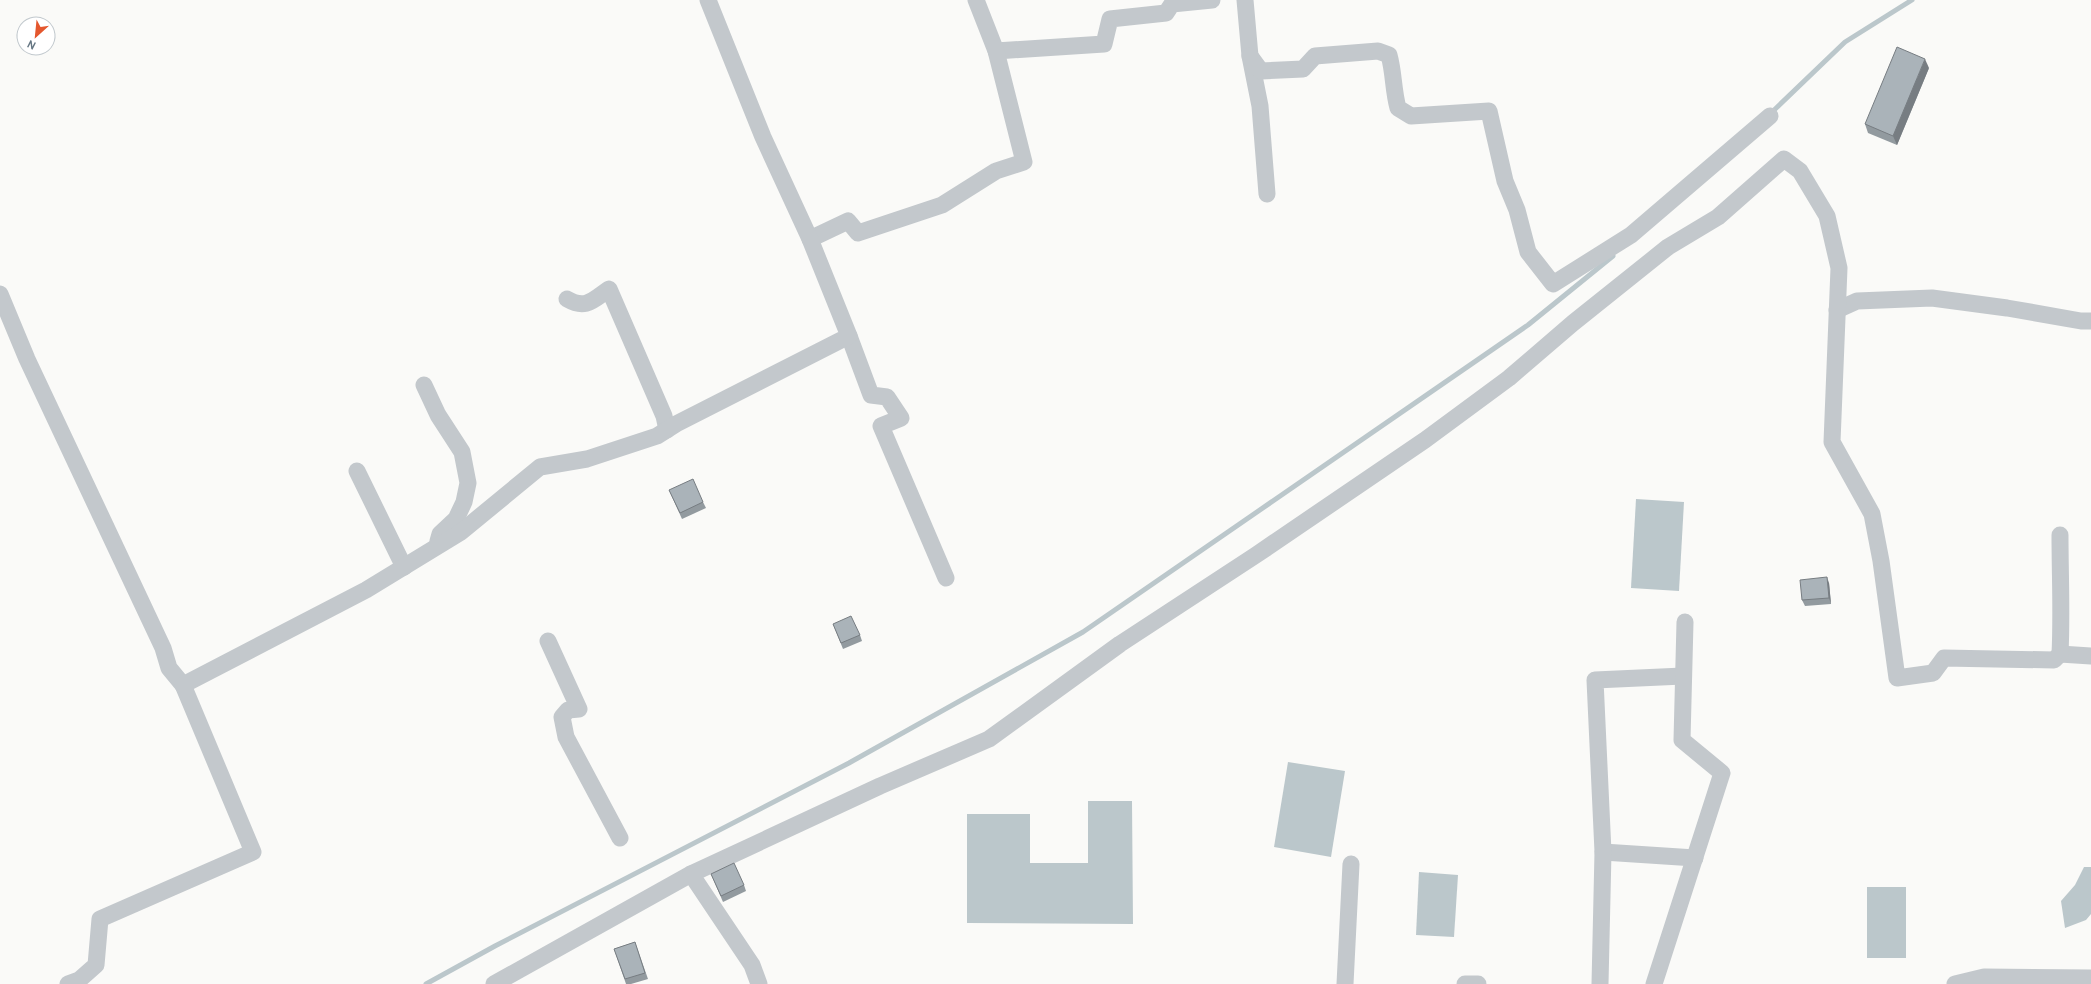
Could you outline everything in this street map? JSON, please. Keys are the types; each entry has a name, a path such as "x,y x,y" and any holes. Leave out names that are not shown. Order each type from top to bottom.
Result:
{"street":[{"path":"708,0 763,137 810,239 871,395 887,397 901,418 881,426 946,578"},
{"path":"810,239 848,221 858,233 942,205 996,171 1024,162 996,51 976,0"},
{"path":"996,51 1104,44 1110,19 1166,13 1172,4 1212,0"},
{"path":"1245,0 1250,56 1260,106 1267,194"},
{"path":"1250,56 1261,71 1303,69 1315,56 1378,51 1389,55 1394,71 1394,90 1398,108 1411,116 1489,111 1505,181 1517,210 1528,252 1553,284 1631,235 1770,116"},
{"path":"494,984 690,874 880,786 989,739 1120,644 1256,555 1425,440 1509,378 1573,323 1668,247 1718,217 1784,159 1800,171 1827,216 1839,268 1832,442 1872,514 1881,561 1897,678 1933,673 1944,658 2054,660 2060,654 2062,612 2060,535"},
{"path":"567,300 576,304 587,304 609,289 648,383 664,416 667,430"},
{"path":"0,294 26,359 163,648 169,668 183,685 253,852 100,919 96,965 79,980 68,984"},
{"path":"1837,310 1857,301 1932,298 2008,308 2081,321 2091,321"},
{"path":"183,685 366,590 404,567 461,532 540,467 587,459 657,436 849,336"},
{"path":"424,385 438,415 462,452 468,483 464,502 456,519 440,534 437,546"},
{"path":"357,471 404,567"},
{"path":"1654,984 1722,773 1682,740 1685,622"},
{"path":"548,641 579,709 568,710 562,717 566,737 620,838"},
{"path":"2060,654 2091,656"},
{"path":"1600,984 1603,852 1595,680 1683,676"},
{"path":"1603,852 1695,858"},
{"path":"1346,984 1351,864"},
{"path":"690,874 752,965 759,984"},
{"path":"1955,984 1984,977 2091,978"},
{"path":"1465,984 1478,984"}],"shaded area":[{"path":"1636,499 1684,502 1679,591 1631,588"},
{"path":"1288,762 1345,771 1331,857 1274,847"},
{"path":"1088,801 1132,801 1133,924 967,923 967,814 1030,814 1030,863 1088,863"},
{"path":"2084,867 2091,867 2091,914 2086,920 2065,928 2061,901 2075,885"},
{"path":"1419,872 1458,875 1454,937 1416,935"},
{"path":"1867,887 1906,887 1906,958 1867,958"}],"building":[{"path":"1897,47 1925,59 1893,136 1865,124"},
{"path":"693,479 703,502 680,513 669,490"},
{"path":"1827,577 1829,598 1802,600 1800,580"},
{"path":"851,616 860,635 841,643 833,624"},
{"path":"734,863 744,885 721,896 711,874"},
{"path":"635,942 645,973 625,979 614,949"}],"waterway":[{"path":"1770,114 1845,42 1912,0"},
{"path":"426,984 495,946 849,763 1083,632 1528,325 1613,256"}]}
